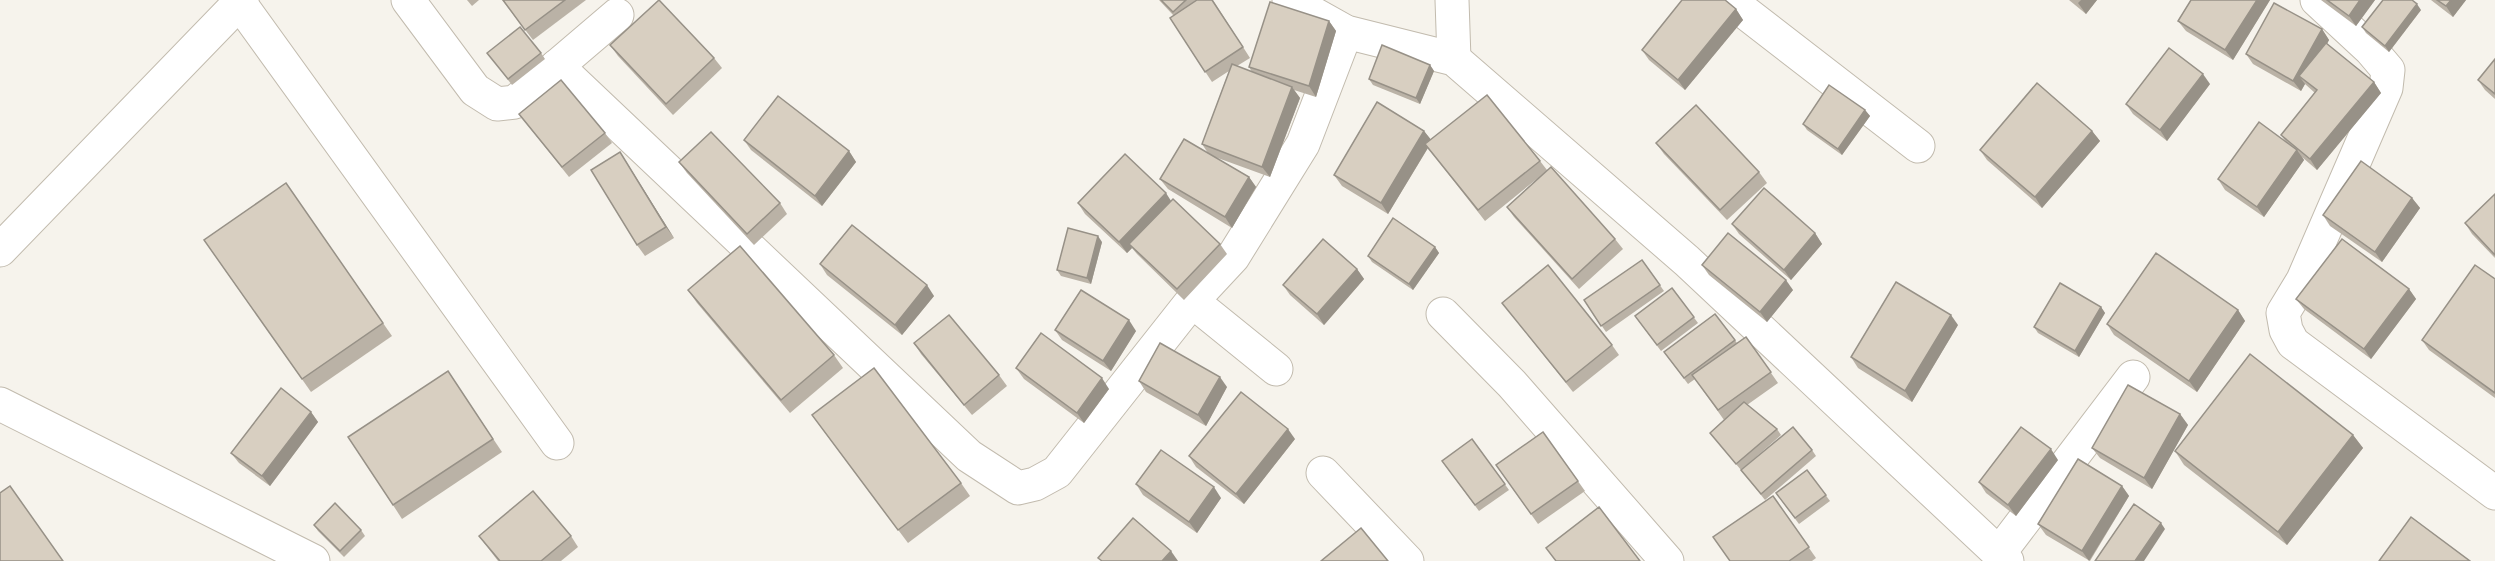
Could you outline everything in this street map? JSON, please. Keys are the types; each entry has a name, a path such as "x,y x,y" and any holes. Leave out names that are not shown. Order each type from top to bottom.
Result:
{"street":[{"path":"408,0 475,90 498,104 515,102 617,15"},
{"path":"1289,0 1346,32 1454,59 1687,261 2003,557 2133,377"},
{"path":"1452,0 1454,59"},
{"path":"1729,0 1918,146"},
{"path":"2317,0 2371,50 2388,70 2386,88 2308,269 2283,313 2286,330 2293,343 2495,493"},
{"path":"0,250 241,1 557,443"},
{"path":"557,66 969,456 1018,488 1035,484 1058,472 1192,301 1233,257 1303,144 1346,32"},
{"path":"1192,301 1276,369"},
{"path":"1443,315 1512,384 1667,561"},
{"path":"0,404 313,561"},
{"path":"1323,473 1407,561"}],"building":[{"path":"503,0 565,0 525,30"},
{"path":"659,0 714,58 666,104 610,45"},
{"path":"1161,0 1186,0 1173,12"},
{"path":"1197,0 1212,0 1243,47 1205,72 1170,18"},
{"path":"1682,0 1725,0 1736,9 1678,80 1642,50"},
{"path":"2191,0 2257,0 2225,50 2178,21"},
{"path":"2327,0 2360,0 2349,16"},
{"path":"2383,0 2412,0 2417,4 2385,46 2362,27"},
{"path":"2437,0 2451,0 2446,6"},
{"path":"1270,2 1329,21 1309,86 1249,67"},
{"path":"2274,3 2322,29 2293,81 2246,54"},
{"path":"520,27 541,53 508,79 487,53"},
{"path":"2326,43 2374,82 2310,159 2281,135 2317,90 2299,76"},
{"path":"1382,45 1430,65 1416,98 1369,79"},
{"path":"2169,48 2203,74 2160,130 2126,104"},
{"path":"2495,59 2495,94 2478,80"},
{"path":"1232,64 1292,87 1262,167 1202,144"},
{"path":"561,80 605,133 562,167 519,114"},
{"path":"2037,83 2092,131 2035,197 1980,150"},
{"path":"1829,85 1865,110 1838,149 1803,124"},
{"path":"1487,95 1540,161 1478,210 1425,144"},
{"path":"778,96 849,151 815,196 744,140"},
{"path":"1377,102 1424,131 1381,203 1334,175"},
{"path":"1696,105 1759,172 1720,210 1656,143"},
{"path":"2259,122 2297,150 2257,207 2218,179"},
{"path":"711,132 780,203 747,234 679,162"},
{"path":"1184,139 1249,177 1225,217 1160,179"},
{"path":"620,152 666,227 637,245 591,170"},
{"path":"1125,154 1166,193 1119,242 1078,203"},
{"path":"2361,161 2412,198 2375,252 2323,215"},
{"path":"1551,167 1615,239 1572,279 1507,207"},
{"path":"286,183 383,323 302,379 204,240"},
{"path":"1764,188 1815,233 1784,270 1732,224"},
{"path":"2495,194 2495,255 2465,223"},
{"path":"1173,199 1220,244 1177,289 1129,244"},
{"path":"1393,218 1435,247 1409,284 1368,256"},
{"path":"852,225 927,285 895,325 820,264"},
{"path":"1068,228 1098,236 1087,278 1057,270"},
{"path":"1728,233 1786,280 1760,312 1702,265"},
{"path":"1323,239 1357,269 1317,314 1283,285"},
{"path":"2342,239 2409,289 2364,349 2296,299"},
{"path":"740,246 834,355 781,400 688,290"},
{"path":"2156,253 2238,310 2189,381 2107,324"},
{"path":"1642,260 1660,285 1601,326 1584,300"},
{"path":"1548,265 1612,345 1566,382 1502,303"},
{"path":"2475,265 2495,279 2495,393 2422,340"},
{"path":"1896,282 1951,315 1905,391 1851,357"},
{"path":"2060,283 2101,307 2075,351 2034,327"},
{"path":"1672,288 1694,317 1657,345 1635,316"},
{"path":"1081,290 1129,320 1103,361 1055,330"},
{"path":"1715,314 1735,340 1684,378 1664,352"},
{"path":"949,315 999,375 964,405 914,343"},
{"path":"1041,333 1102,378 1077,413 1016,368"},
{"path":"1746,337 1771,372 1718,410 1692,375"},
{"path":"1160,343 1220,377 1198,415 1139,381"},
{"path":"2250,354 2353,435 2278,532 2175,451"},
{"path":"874,368 961,483 898,530 812,415"},
{"path":"448,371 493,439 393,505 348,437"},
{"path":"2128,385 2180,414 2144,478 2092,448"},
{"path":"281,388 311,412 262,476 231,453"},
{"path":"1241,392 1288,429 1236,494 1189,456"},
{"path":"1744,402 1777,429 1736,464 1710,433"},
{"path":"1793,427 1812,450 1761,494 1741,470"},
{"path":"2021,427 2051,449 2008,505 1979,482"},
{"path":"1543,432 1578,481 1531,514 1496,465"},
{"path":"1472,439 1505,484 1475,505 1442,461"},
{"path":"1161,450 1214,487 1189,522 1136,484"},
{"path":"2078,459 2122,486 2082,551 2038,524"},
{"path":"1807,470 1826,495 1795,518 1776,493"},
{"path":"10,486 63,561 0,561 0,493"},
{"path":"533,491 571,536 541,561 500,561 479,536"},
{"path":"1773,496 1809,547 1789,561 1730,561 1713,537"},
{"path":"335,503 361,530 340,551 314,525"},
{"path":"2134,504 2161,523 2135,561 2095,561"},
{"path":"1599,507 1640,561 1556,561 1546,548"},
{"path":"2411,517 2470,561 2379,561"},
{"path":"1133,518 1171,551 1162,561 1102,561 1098,558"},
{"path":"1361,528 1388,561 1321,561"}]}
